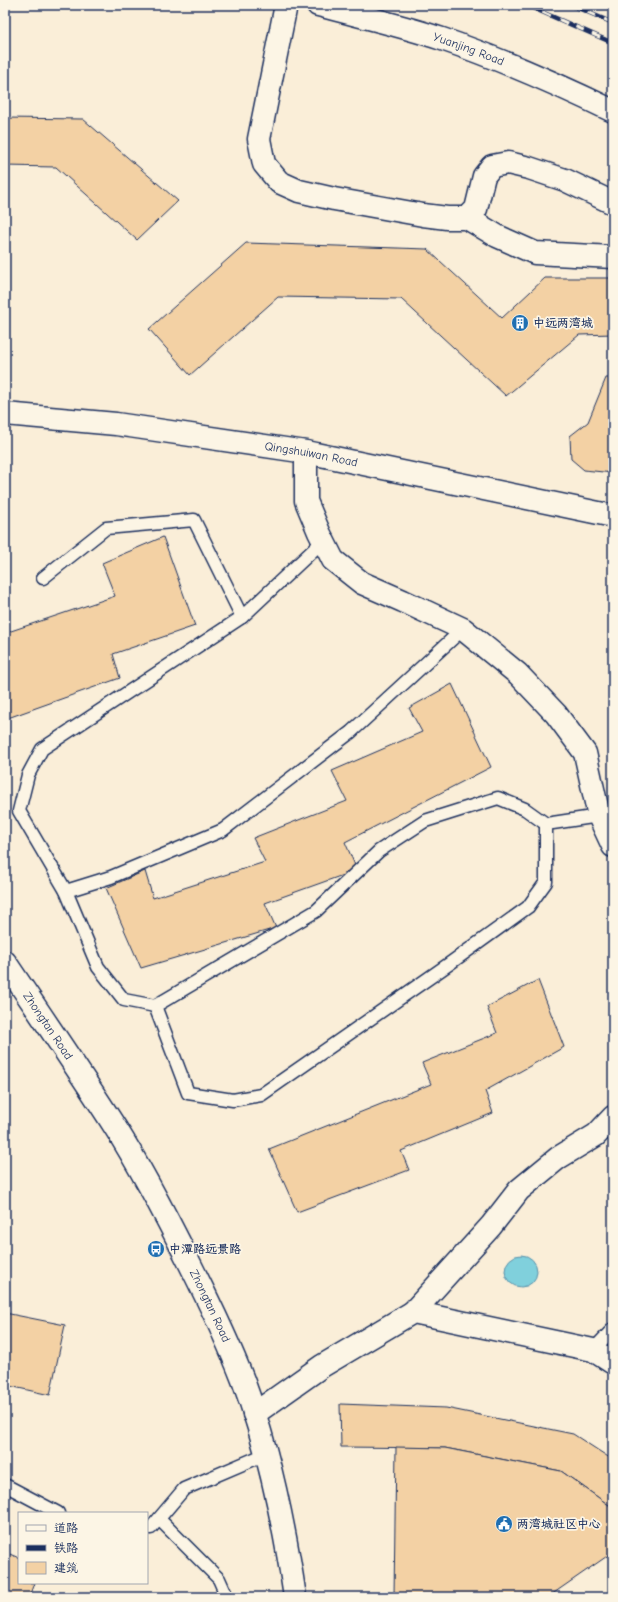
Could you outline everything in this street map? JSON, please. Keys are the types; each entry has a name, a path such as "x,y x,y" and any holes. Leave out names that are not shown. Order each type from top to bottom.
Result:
{"street":[{"path":"286,5 258,139 264,164 279,182 299,191 341,200 423,215 448,218 468,218 497,236 535,253 613,257"},
{"name":"Yuanjing Road","path":"318,5 440,38 507,63 557,84 613,111"},
{"path":"468,218 476,209 484,176 492,166 508,163 529,168 565,180 613,203"},
{"name":"Qingshuiwan Road","path":"5,414 116,424 306,452 613,516"},
{"path":"306,452 306,501 333,560 362,583 463,630 518,674 556,714 586,753 599,816 613,846"},
{"name":"Zhongtan Road","path":"5,962 116,1128 148,1183 206,1297 237,1366 266,1454 281,1515 295,1597"},
{"path":"254,1414 322,1366 413,1312 490,1226 519,1190 558,1158 596,1135 613,1117"},
{"path":"413,1312 593,1350 613,1363"}],"lane":[{"path":"43,578 106,528 194,520 242,617"},
{"path":"323,541 242,617 42,750 28,775 19,811 66,891 98,967 124,1000 155,1006 316,911 379,850 425,821 498,798 526,809 546,824 599,816"},
{"path":"66,891 111,877 223,830 351,732 463,630"},
{"path":"155,1006 188,1093 233,1100 261,1094 443,968 528,907 546,882 546,824"},
{"path":"593,1350 613,1329"},
{"path":"148,1528 151,1528 184,1489 266,1454"},
{"path":"5,1485 56,1512"},
{"path":"159,1519 219,1579 227,1597"}],"water":[{"path":"521,1255 532,1260 537,1271 532,1282 521,1287 510,1282 505,1271 510,1260"}],"building":[{"path":"5,118 83,119 178,201 137,240 56,167 5,166"},
{"name":"中远两湾城","path":"246,243 427,249 502,318 545,278 613,278 613,334 579,335 506,396 401,299 278,297 190,375 149,329"},
{"path":"606,378 613,378 613,473 584,470 571,459 570,436 588,422"},
{"path":"163,537 195,626 113,654 120,678 5,719 5,633 115,596 102,563"},
{"path":"452,684 491,767 345,842 357,870 265,903 276,928 141,968 106,888 145,871 153,898 265,862 253,838 347,801 332,771 422,732 409,708"},
{"path":"538,980 564,1047 485,1091 493,1113 401,1151 409,1170 297,1212 269,1149 431,1084 422,1063 497,1033 487,1007"},
{"path":"5,1313 65,1325 50,1395 5,1385"},
{"path":"340,1404 446,1408 573,1434 613,1460 613,1508 561,1471 445,1448 341,1447"},
{"name":"两湾城社区中心","path":"396,1447 445,1448 561,1471 613,1508 613,1552 551,1595 551,1597 394,1597"},
{"path":"5,1552 18,1558 18,1584 34,1584 29,1597 5,1597"}],"railway":[{"path":"526,5 613,43"},
{"path":"571,5 613,23"}],"place":[{"name":"中远两湾城","path":"520,323"},
{"name":"中潭路远景路","path":"156,1249"},
{"name":"两湾城社区中心","path":"504,1524"}]}
